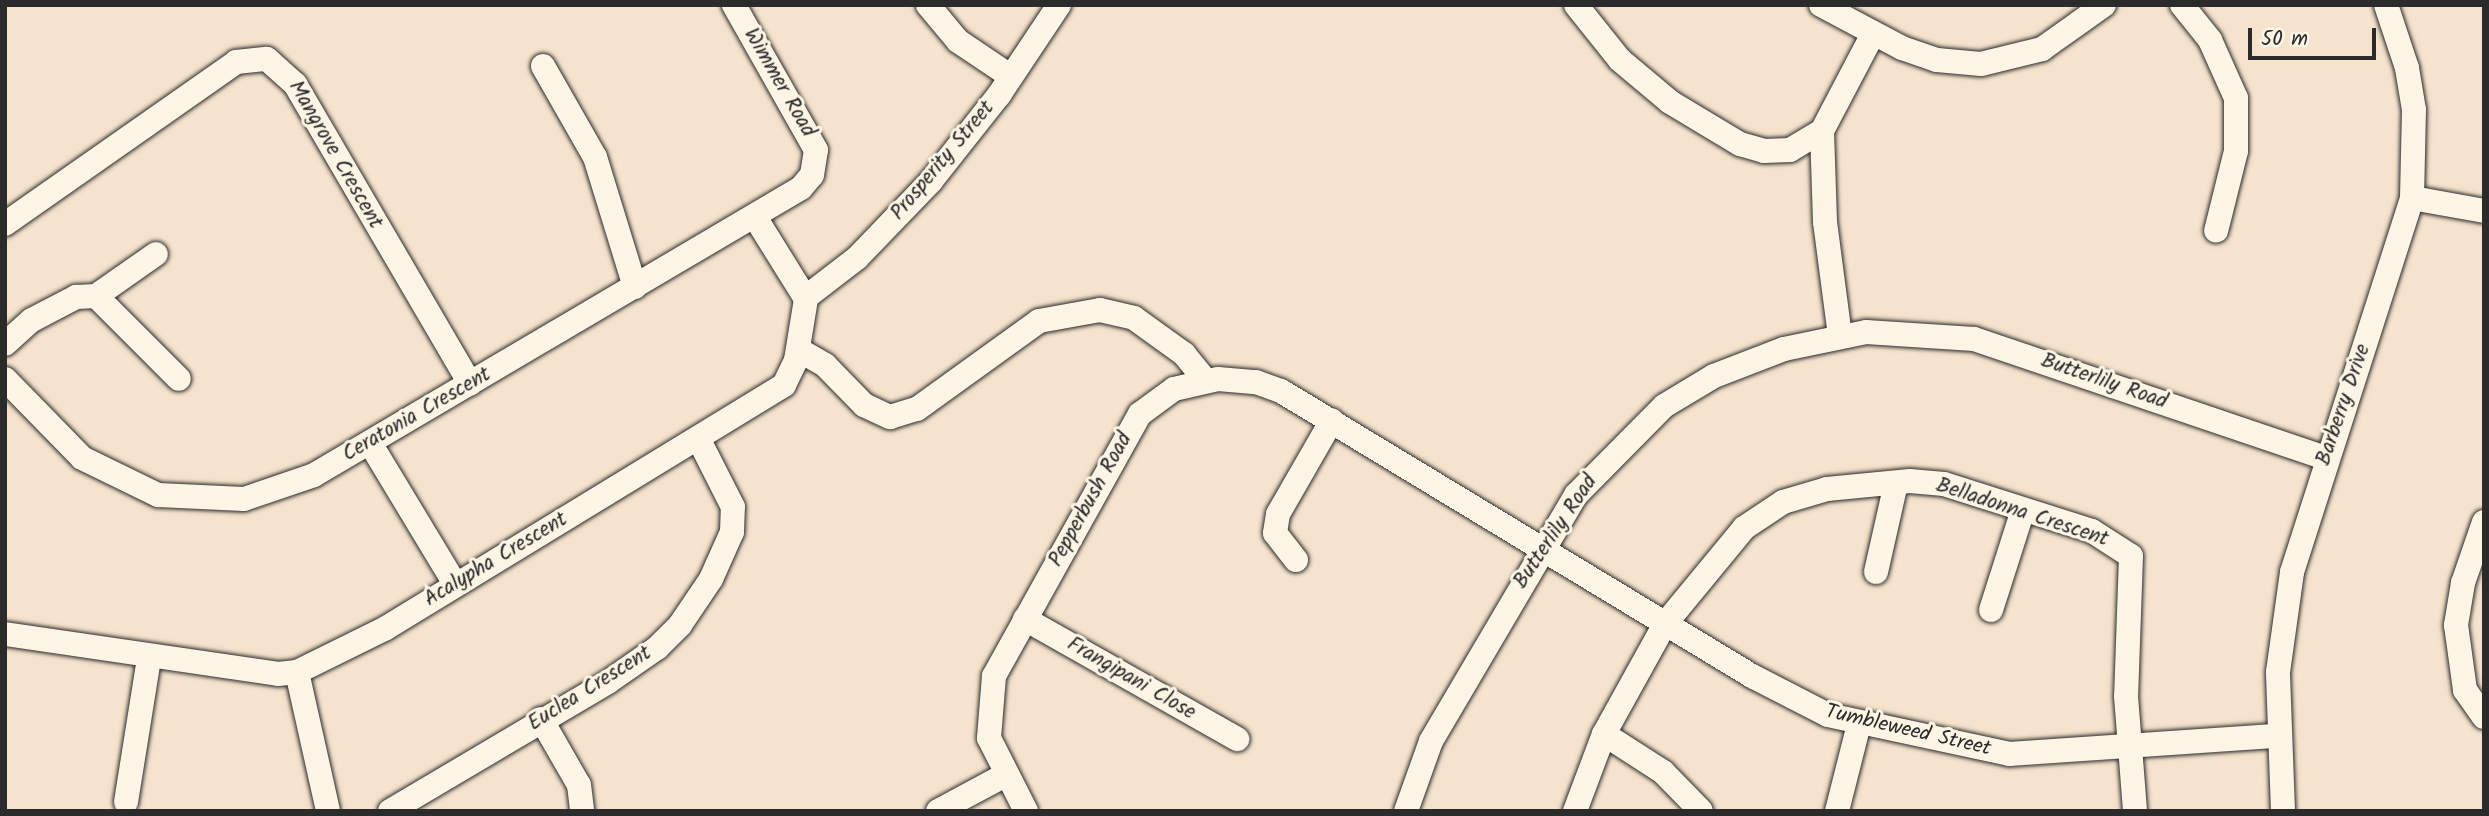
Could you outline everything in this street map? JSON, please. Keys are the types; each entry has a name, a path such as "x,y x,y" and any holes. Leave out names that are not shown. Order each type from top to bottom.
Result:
{"street":[{"name":"Wimmer Road","path":"734,5 810,133 816,163"},
{"path":"929,5 958,41 1010,76"},
{"name":"Prosperity Street","path":"805,298 857,258 931,181 1010,76 1059,5"},
{"path":"1576,5 1620,60 1670,102 1740,144 1790,150 1822,131"},
{"path":"1821,5 1873,34 1937,60 1981,64 2042,49 2104,5"},
{"path":"2182,5 2210,40 2236,97 2236,151 2216,231"},
{"name":"Barberry Drive","path":"2283,811 2276,736 2287,596 2326,458 2412,198 2413,110 2407,68 2386,5"},
{"path":"1840,336 1825,222 1822,131 1873,34"},
{"name":"Mangrove Crescent","path":"5,224 236,62 267,58 295,83 470,384"},
{"path":"543,66 595,157 635,288"},
{"name":"Ceratonia Crescent","path":"7,386 82,458 141,489 175,500 224,501 280,491 370,443 755,218 801,188 816,163"},
{"path":"2412,198 2484,211"},
{"path":"755,218 805,298"},
{"path":"5,344 65,303 96,296 156,254"},
{"path":"96,296 179,379"},
{"name":"Acalypha Crescent","path":"5,634 248,672 298,672 386,628 778,391 799,350 805,298"},
{"path":"799,350 825,365 864,405 890,417 917,409 1039,321 1100,310 1134,318 1184,354 1205,380"},
{"name":"Butterlily Road","path":"1406,811 1431,741 1540,549 1576,495 1664,406 1713,376 1772,353 1840,336 1910,332 1974,339 2326,458"},
{"name":"Pepperbush Road","path":"1026,811 1005,775 989,738 989,695 1025,619 1140,414 1168,392 1205,380 1256,382 1332,421 1540,549"},
{"path":"1296,560 1275,533 1278,513 1332,421"},
{"name":"Euclea Crescent","path":"390,811 657,648 711,579 729,544 734,518 699,440"},
{"path":"370,443 455,584"},
{"path":"1876,572 1896,483"},
{"name":"Belladonna Crescent","path":"1575,811 1604,733 1665,624 1735,538 1783,502 1827,489 1896,483 1944,484 2092,531 2131,556 2127,748 2135,811"},
{"path":"1991,610 2023,510"},
{"path":"2484,522 2455,625 2465,690 2484,717"},
{"name":"Tumbleweed Street","path":"1540,549 1801,705 1859,724 2010,754 2276,736"},
{"name":"Frangipani Close","path":"1025,619 1237,739"},
{"path":"126,802 149,658"},
{"path":"298,672 328,811"},
{"path":"541,719 579,785 582,811"},
{"path":"1837,811 1859,724"},
{"path":"1604,733 1663,772 1702,811"},
{"path":"938,811 1005,775"}]}
